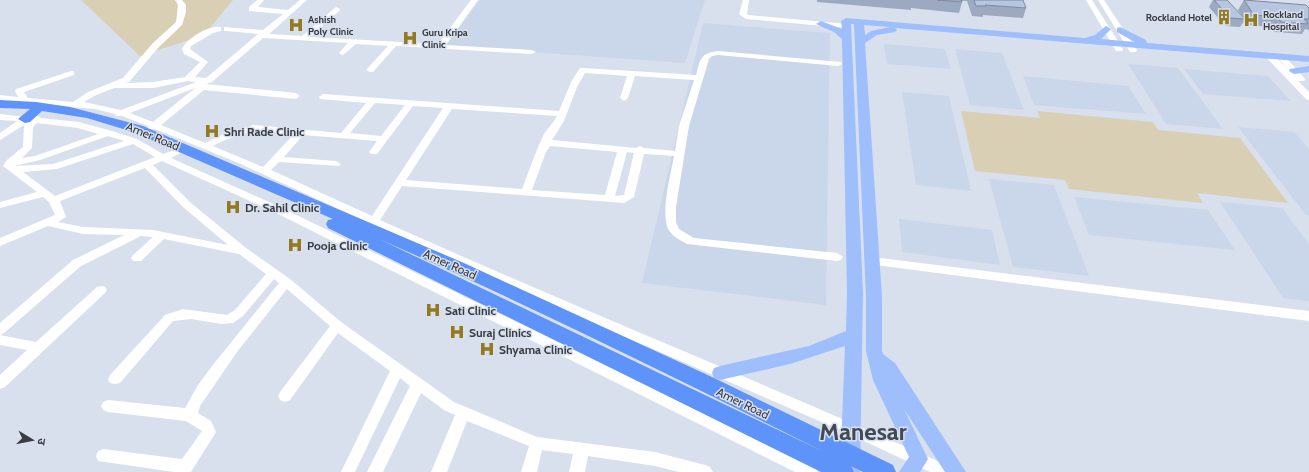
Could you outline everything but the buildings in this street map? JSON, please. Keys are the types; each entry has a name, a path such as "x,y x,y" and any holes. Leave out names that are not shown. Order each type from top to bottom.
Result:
{"highway":[{"name":"Amer Road","path":"0,104 43,106 86,112 113,121 144,136 458,267 698,380 825,467"},
{"name":"Amer Road","path":"0,110 31,117 76,117 99,122 130,133 169,155 327,221 366,246 468,291 825,467 885,472"},
{"path":"458,267 479,269"},
{"path":"468,291 491,314"}],"main road":[{"path":"821,24 837,30 847,39"},
{"path":"853,24 892,30 1124,46 1277,59 1309,59"},
{"path":"853,24 847,39 872,261 876,358 882,380 914,466"},
{"path":"853,24 1081,40 1124,46 1163,47 1277,59 1309,64"},
{"path":"853,24 861,41"},
{"path":"1081,40 1098,37 1106,29"},
{"path":"825,467 852,429 855,332 849,64 861,41 874,33 892,30"},
{"path":"1120,30 1144,42 1163,47"},
{"path":"1294,71 1309,69"},
{"path":"720,373 835,344 855,332"},
{"path":"876,358 892,372 931,437 956,472"}],"street":[{"path":"75,104 91,94 126,80 155,46 178,23 182,12 182,5 178,0"},
{"path":"261,0 252,9 290,12"},
{"path":"91,163 144,136 304,0"},
{"path":"440,47 475,0"},
{"path":"746,0 743,15 748,17 821,24 853,24"},
{"path":"1089,0 1106,29 1124,46"},
{"path":"1101,0 1120,30 1124,46"},
{"path":"305,37 336,9"},
{"path":"744,10 754,13 853,24"},
{"path":"188,79 204,62 187,52 186,49 188,45 210,31 218,29"},
{"path":"227,29 265,34 394,44 532,52"},
{"path":"344,53 355,41"},
{"path":"370,70 394,44"},
{"path":"837,257 721,245 691,240 682,236 676,231 671,222 671,207 684,126 705,58 710,54 718,53 849,64"},
{"path":"1277,59 1294,71 1309,88"},
{"path":"1277,59 1309,97"},
{"path":"526,193 541,151 546,144 548,134 558,123 582,71 698,78"},
{"path":"24,99 19,91 71,73"},
{"path":"624,98 632,73"},
{"path":"111,86 153,85 188,79 209,80"},
{"path":"8,167 37,158 113,121 209,80"},
{"path":"202,86 296,96"},
{"path":"323,97 562,114"},
{"path":"0,98 75,104 113,121"},
{"path":"343,136 373,100"},
{"path":"374,152 411,103"},
{"path":"374,221 450,106"},
{"path":"0,117 31,117 79,125 113,121"},
{"path":"0,137 31,117"},
{"path":"8,167 28,146 30,139 28,126 31,117"},
{"path":"206,146 222,138 247,129 264,129 383,140"},
{"path":"265,171 301,132"},
{"path":"144,136 169,155"},
{"path":"8,167 54,167 144,136 206,146 265,171 479,269 852,429 914,466 946,472"},
{"path":"546,144 560,143 679,154"},
{"path":"609,199 623,148"},
{"path":"400,183 624,200 629,197 640,150"},
{"path":"0,205 50,197 169,155"},
{"path":"277,158 336,164"},
{"path":"146,164 187,205 242,251 286,282 337,325 439,400 463,413 537,443 655,459 705,472"},
{"path":"0,242 50,223 61,217 50,197 8,167"},
{"path":"50,223 74,230 139,232 162,235 208,246 242,251"},
{"path":"0,330 77,263 139,232"},
{"path":"137,258 162,235"},
{"path":"366,246 491,314 825,467"},
{"path":"872,261 1309,316"},
{"path":"115,379 169,318 174,315 186,314 229,320 239,313 273,273"},
{"path":"190,415 193,403 238,342 286,282"},
{"path":"0,383 100,290"},
{"path":"285,396 337,325"},
{"path":"0,340 38,347"},
{"path":"348,471 398,369"},
{"path":"375,472 418,384"},
{"path":"103,456 184,469 209,432 209,428 204,422 190,415 108,406"},
{"path":"439,472 463,413"},
{"path":"529,472 537,443"},
{"path":"577,472 582,449"}],"shaded area":[{"path":"81,0 233,0 204,35 140,56"},
{"path":"480,0 705,0 685,63 445,46"},
{"path":"703,23 830,33 826,305 642,283"},
{"path":"884,44 945,49 951,69 887,64"},
{"path":"955,49 1002,53 1024,110 970,105"},
{"path":"1128,64 1178,68 1223,129 1166,124"},
{"path":"1184,69 1268,76 1291,101 1203,94"},
{"path":"1023,76 1128,86 1146,114 1034,105"},
{"path":"902,92 949,96 971,191 916,185"},
{"path":"961,111 1040,118 1037,111 1153,122 1158,130 1240,138 1288,203 1197,193 1203,203 1069,189 1065,180 975,171"},
{"path":"1238,127 1294,132 1309,149 1309,215 1306,215"},
{"path":"989,179 1054,185 1089,276 1013,267"},
{"path":"1074,197 1208,210 1235,250 1089,235"},
{"path":"1220,202 1282,208 1309,244 1309,301 1283,298"},
{"path":"899,219 992,230 1000,265 902,252"}],"place":[{"name":"Rockland Hotel","path":"1224,17"},
{"name":"Rockland Hospital","path":"1251,20"},
{"name":"Ashish Poly Clinic","path":"296,25"},
{"name":"Guru Kripa Clinic","path":"410,38"},
{"name":"Shri Rade Clinic","path":"212,131"},
{"name":"Dr. Sahil Clinic","path":"233,207"},
{"name":"Pooja Clinic","path":"295,245"},
{"name":"Sati Clinic","path":"433,310"},
{"name":"Suraj Clinics","path":"457,332"},
{"name":"Shyama Clinic","path":"487,349"}],"district":[{"name":"Manesar","path":"863,431"}]}
